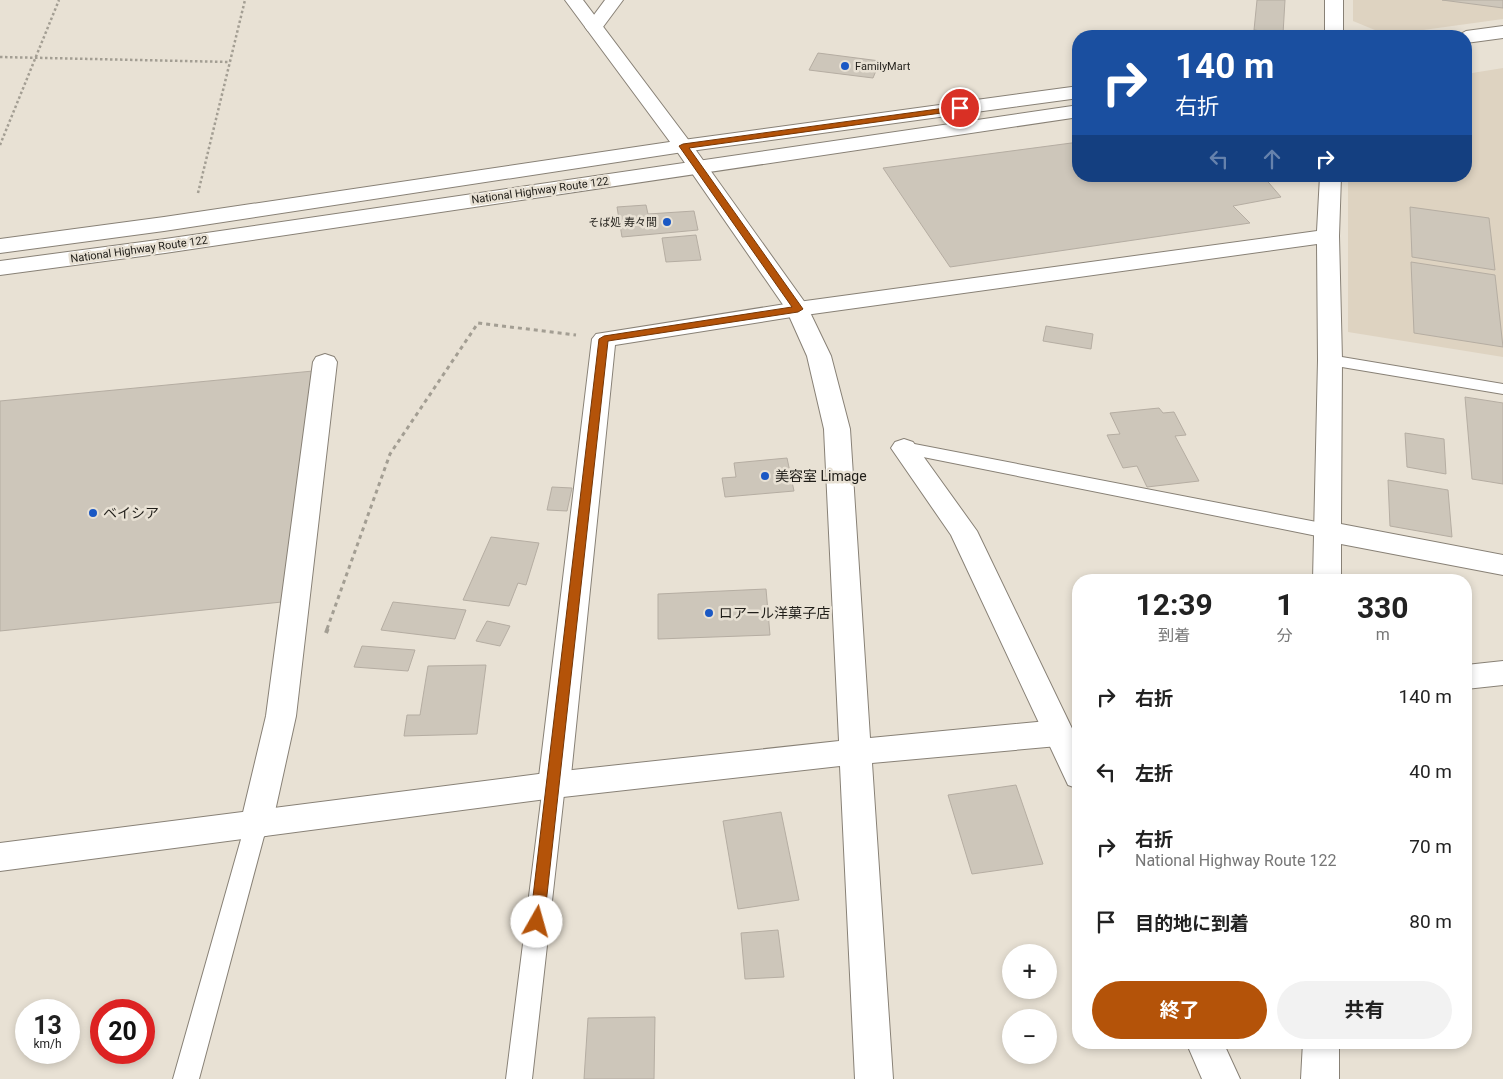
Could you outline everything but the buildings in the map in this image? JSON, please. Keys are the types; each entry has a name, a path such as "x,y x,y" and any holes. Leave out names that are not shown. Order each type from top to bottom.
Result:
{"main road":[{"path":"574,0 683,146 798,309 819,356 837,429 874,1079"},
{"path":"594,27 614,0"},
{"path":"1334,0 1334,30"},
{"path":"1472,36 1503,32"},
{"name":"National Highway Route 122","path":"0,246 192,220 683,146 1072,93"},
{"name":"National Highway Route 122","path":"0,268 164,246 1072,112"},
{"path":"1327,574 1330,360 1328,236 1332,182"},
{"path":"554,785 604,339 798,309 1328,236"},
{"path":"256,825 281,716 325,362"},
{"path":"904,448 963,531 1072,762"},
{"path":"1327,531 1503,565"},
{"path":"1472,676 1503,673"},
{"path":"0,857 554,785 854,752 1058,733"},
{"path":"1207,1049 1221,1079"},
{"path":"1320,1079 1321,1049"}],"lane":[{"path":"1330,360 1503,389"},
{"path":"904,448 1327,531"},
{"path":"519,1079 554,785"},
{"path":"186,1079 256,825"}],"path":[{"path":"0,145 59,0"},
{"path":"192,220 245,0"},
{"path":"0,57 230,62"},
{"path":"324,638 390,454 478,323 604,339"}],"shaded area":[{"path":"1353,0 1503,0 1503,19 1423,30 1375,30 1353,21"},
{"path":"1503,68 1503,357 1348,332 1348,182 1472,182 1472,73"}],"place":[{"name":"FamilyMart","path":"845,66"},
{"name":"そば処 寿々間","path":"667,222"},
{"name":"美容室 Limage","path":"765,476"},
{"name":"ベイシア","path":"93,513"},
{"name":"ロアール洋菓子店","path":"709,613"}],"route":[{"path":"537,922 604,339 798,309 683,146 960,108"}]}
